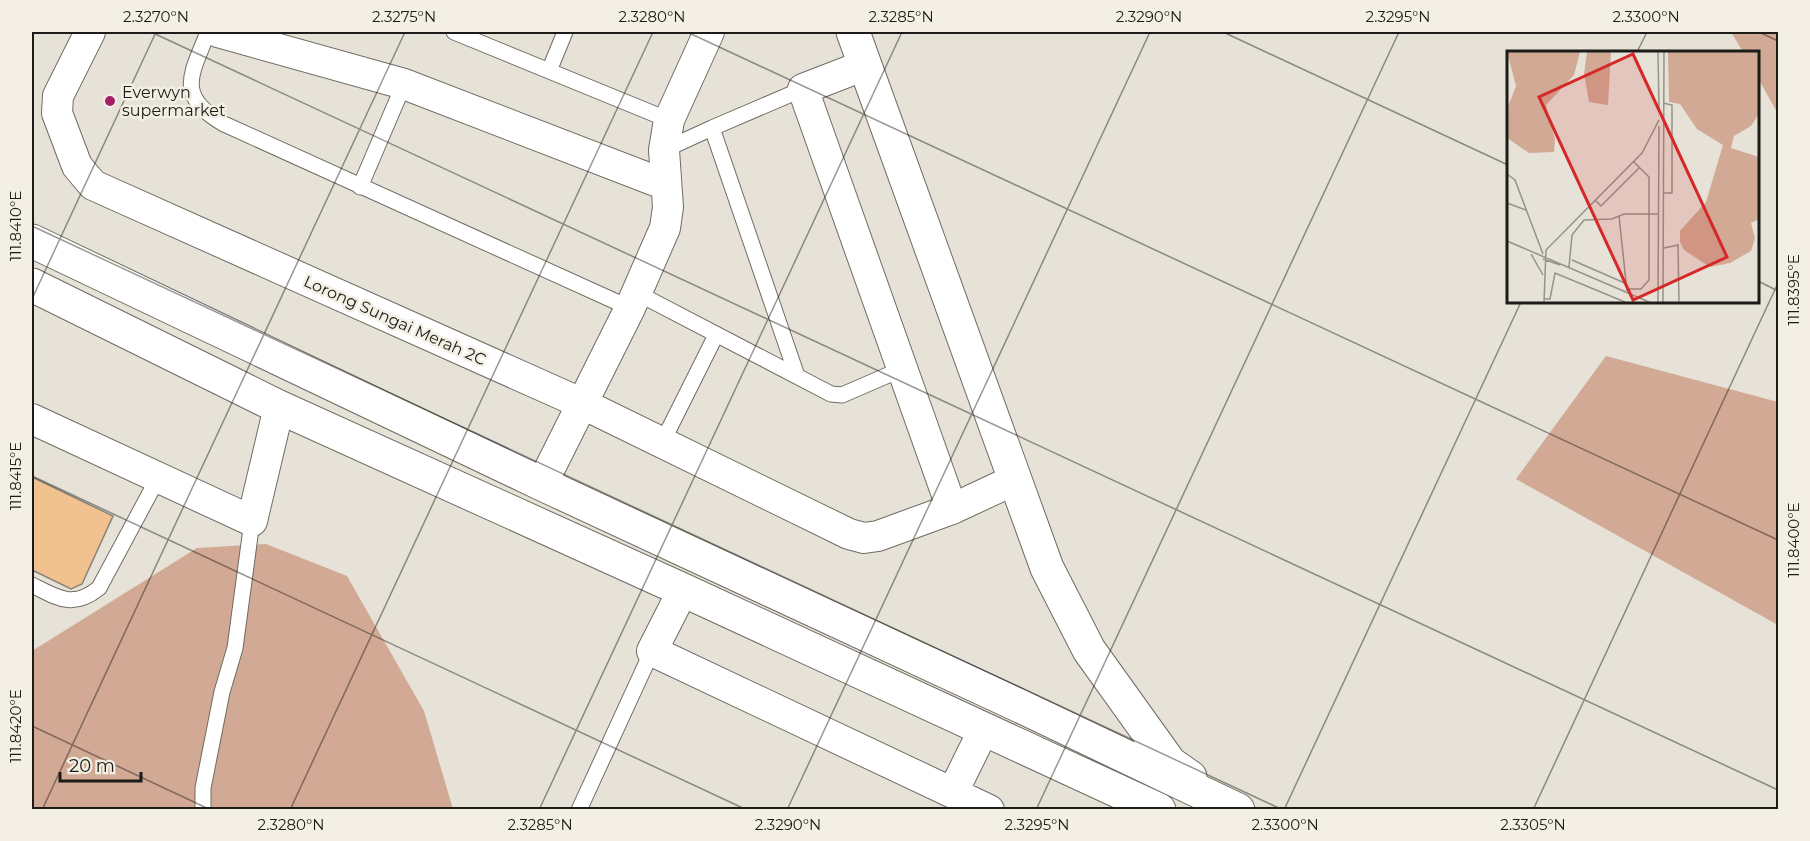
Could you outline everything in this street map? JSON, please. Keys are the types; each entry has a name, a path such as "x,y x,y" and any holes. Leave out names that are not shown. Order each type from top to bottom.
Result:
{"main road":[{"path":"853,32 1047,568 1089,650 1170,763 1234,808"},
{"path":"32,241 542,484 1009,700 1234,808"},
{"path":"32,285 279,407 1160,810"}],"street":[{"name":"Lorong Sungai Merah 2C","path":"90,32 58,96 57,113 77,166 93,185 582,404 849,534 864,538 878,536 952,509"},
{"path":"218,32 404,84 666,185"},
{"path":"542,484 633,301 665,228 668,207 664,150 669,120 709,32"},
{"path":"865,65 803,89 952,509 1014,480"},
{"path":"32,419 252,521 279,407"},
{"path":"682,590 652,651 949,801 989,810"},
{"path":"949,801 984,729"}],"lane":[{"path":"208,32 190,78 194,100 206,113 224,124 360,187 716,335 831,394 842,395 902,369"},
{"path":"454,32 669,120"},
{"path":"549,71 565,32"},
{"path":"360,187 404,84"},
{"path":"664,150 803,89"},
{"path":"712,128 797,376"},
{"path":"662,443 716,335"},
{"path":"32,585 71,601 87,598 99,588 158,478"},
{"path":"203,810 202,788 222,692 235,648 252,521"},
{"path":"579,810 652,651"}],"shaded area":[{"path":"1731,32 1778,32 1778,114 1759,80 1759,51 1742,51"},
{"path":"1606,356 1778,402 1778,625 1516,479"},
{"path":"266,544 347,576 424,711 453,809 32,810 32,651 197,548"}],"building":[{"path":"32,477 113,516 82,584 71,589 32,570"}],"place":[{"name":"Everwyn supermarket","path":"110,101"}]}
